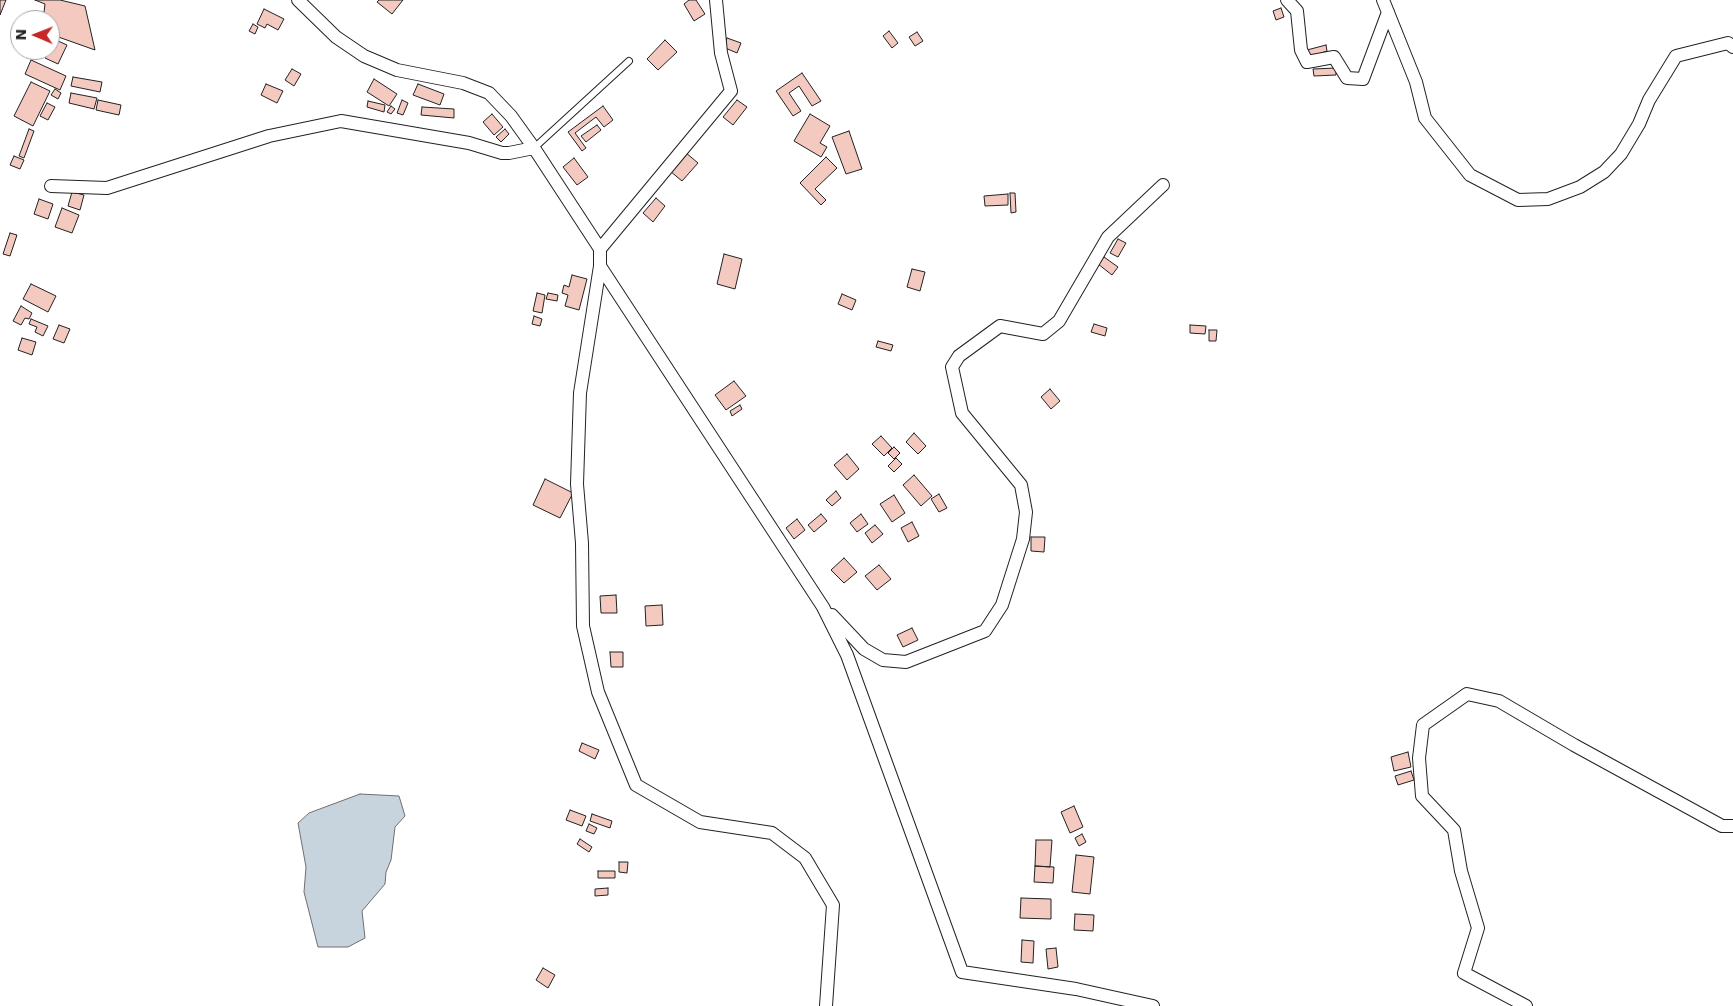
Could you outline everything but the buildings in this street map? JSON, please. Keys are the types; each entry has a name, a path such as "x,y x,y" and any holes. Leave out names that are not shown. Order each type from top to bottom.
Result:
{"street":[{"path":"298,0 336,37 364,56 397,70 463,83 489,93 511,116 534,148 600,249 600,266 580,393 577,484 582,543 583,626 598,692 636,785 700,822 772,833 805,858 833,906 826,1006"},
{"path":"600,249 731,91 721,53 716,0"},
{"path":"1288,0 1297,11 1301,50 1307,62 1334,58 1348,78 1363,79 1385,6"},
{"path":"1385,6 1416,82 1425,118 1470,175 1518,200 1548,199 1580,187 1604,172 1620,154 1639,124 1649,100 1676,56 1728,43 1733,47"},
{"path":"51,186 107,188 269,136 341,121 469,143 502,153 534,148"},
{"path":"823,606 864,648 883,660 906,662 985,632 1002,605 1022,540 1026,512 1021,485 962,413 952,367 959,356 1000,326 1043,334 1059,321 1108,237 1163,185"},
{"path":"600,266 823,606 847,655 962,972 1076,989 1153,1006"},
{"path":"1526,1006 1464,974 1478,928 1461,871 1454,830 1422,796 1419,758 1423,725 1467,694 1499,701 1574,745 1722,826 1733,826"}],"lane":[{"path":"534,148 629,61"}],"shaded area":[{"path":"360,794 399,796 405,816 395,827 391,860 386,872 385,884 362,911 365,938 348,947 318,947 304,892 306,867 298,823 309,813"}]}
